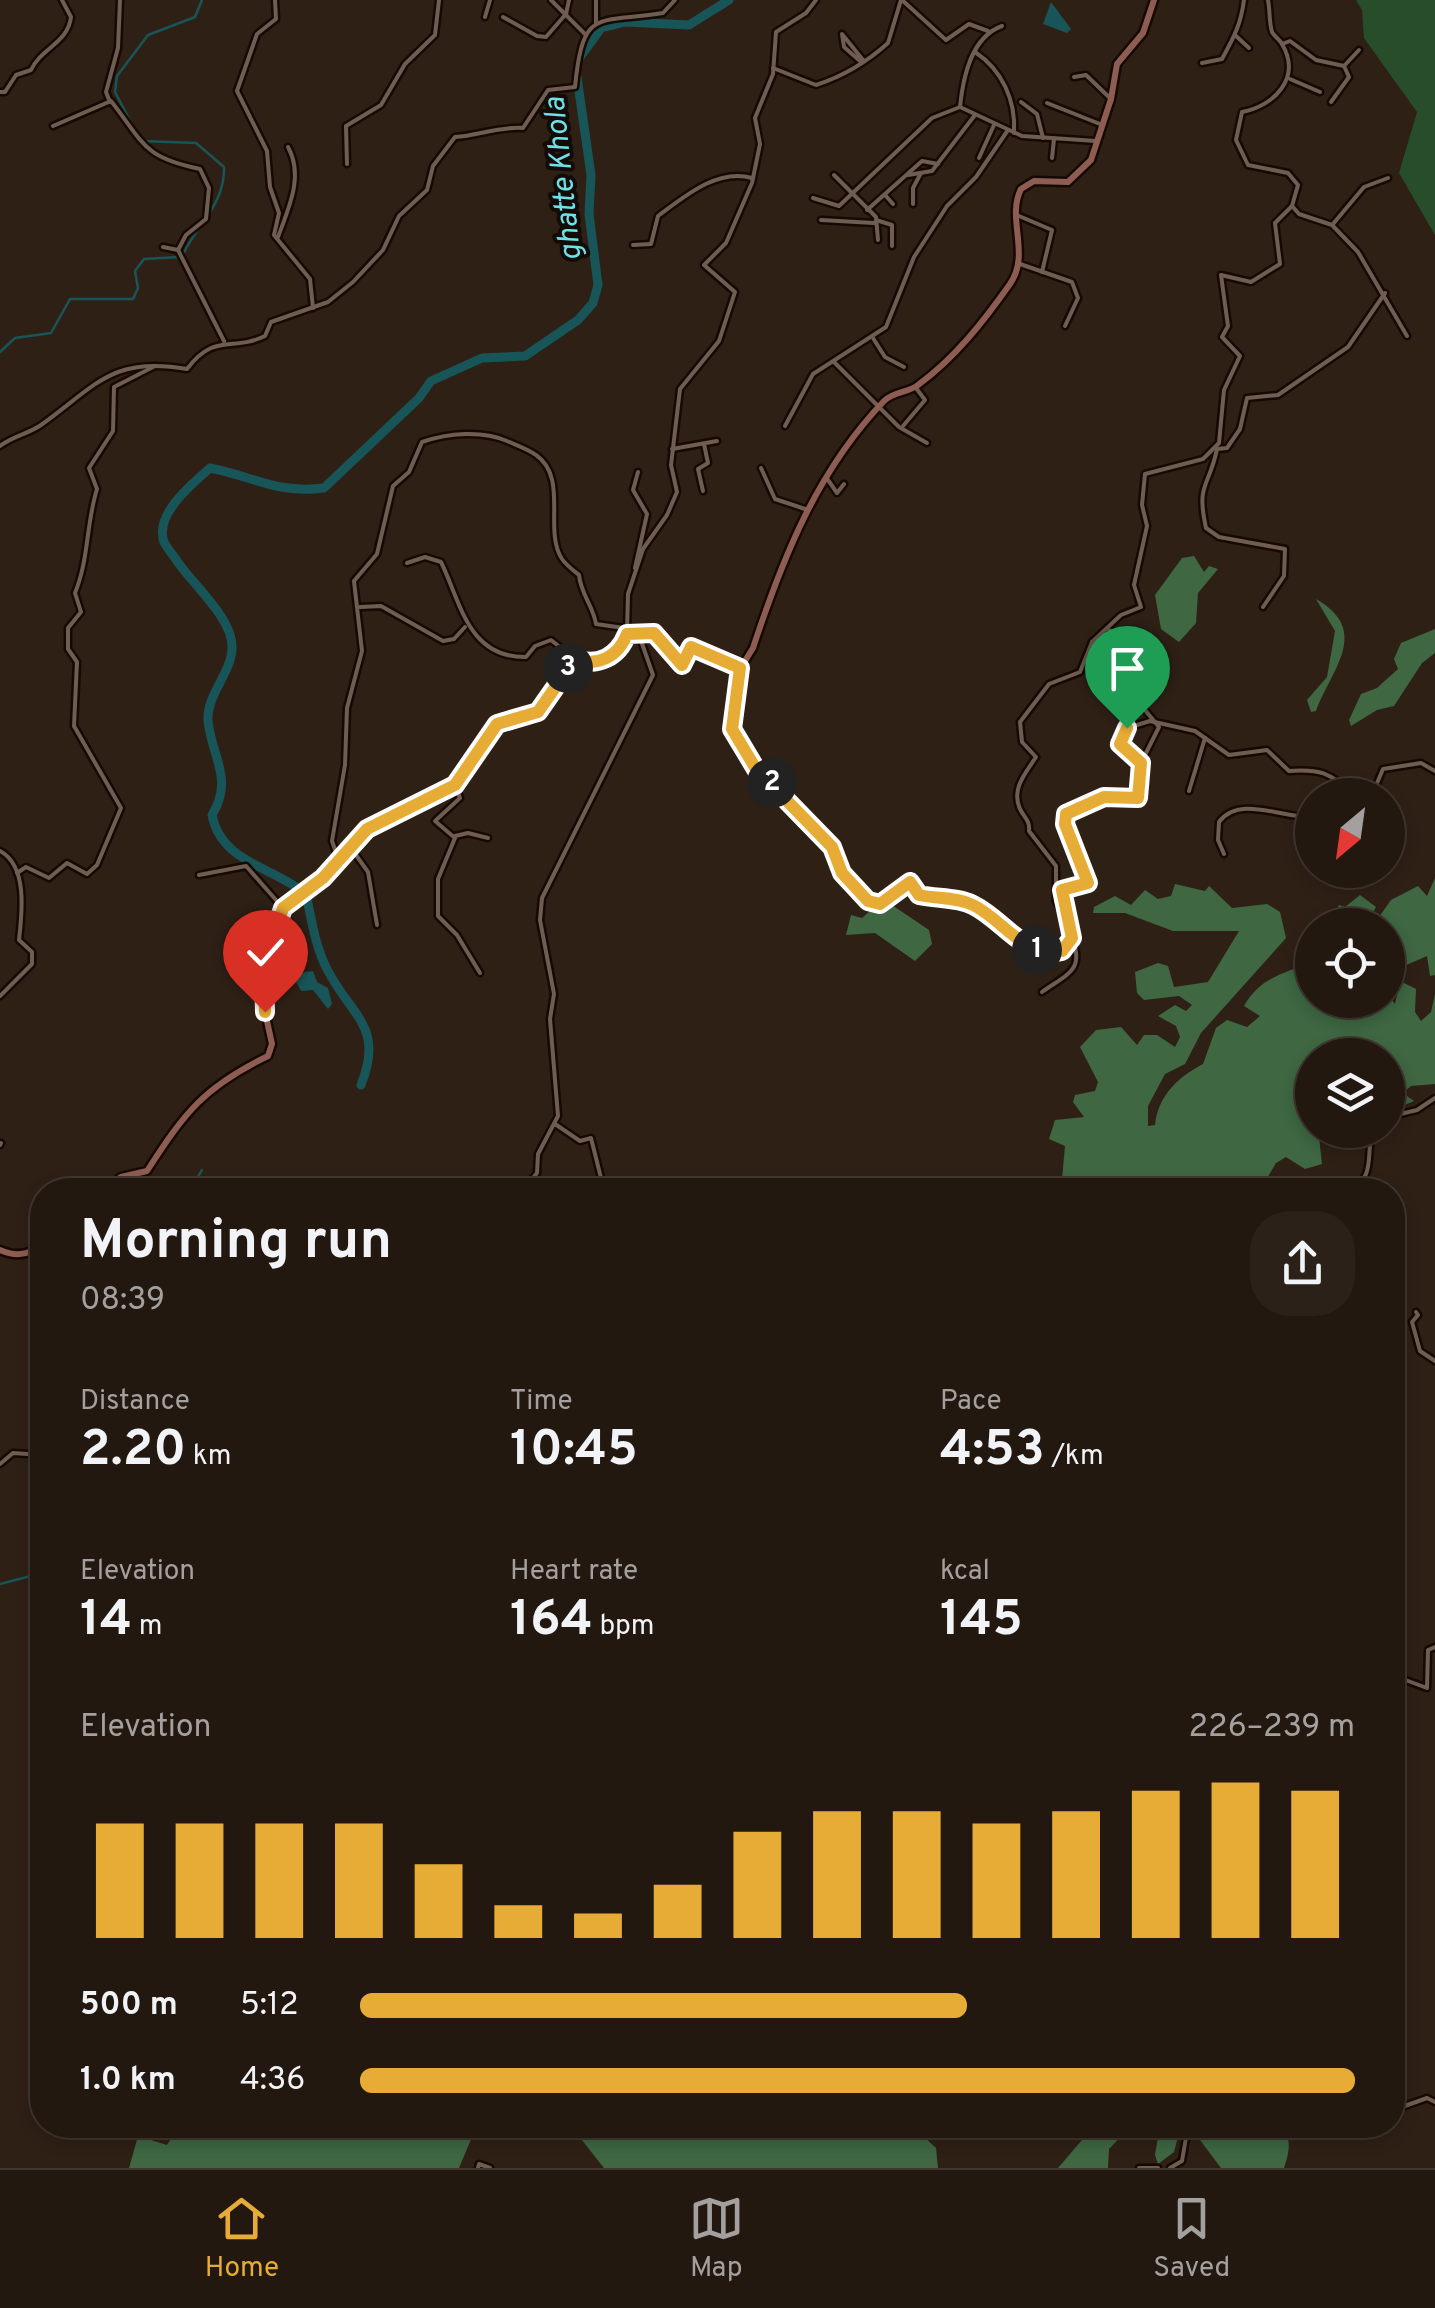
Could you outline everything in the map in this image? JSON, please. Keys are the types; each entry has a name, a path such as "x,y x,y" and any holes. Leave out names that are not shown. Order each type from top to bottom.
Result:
{"street":[{"path":"0,92 5,92 13,77 28,72 36,59 64,38 71,17 62,0"},
{"path":"120,0 118,48 106,92 110,103 140,144 182,167 200,169 208,179 206,219 186,235 178,250"},
{"path":"274,0 276,19 257,34 237,91 267,151 268,172 279,213 273,230 286,254 310,279 313,308"},
{"path":"347,164 346,126 381,105 405,64 435,35 439,0"},
{"path":"485,17 490,0"},
{"path":"551,0 586,36"},
{"path":"504,16 537,36 546,37 566,14 569,0"},
{"path":"596,0 596,23"},
{"path":"0,446 16,434 38,427 69,400 117,370 157,364 187,369 200,351 224,341 252,342 265,336 271,322 328,302 383,250 399,216 427,190 433,166 455,136 469,138 507,126 523,128 548,90 575,87 579,48 596,23 621,16 663,14 674,0"},
{"path":"407,563 425,557 441,562 465,627 509,655 526,657 535,646 551,640 575,659 595,663 619,651 627,634 628,594 643,549 667,515 677,492 672,449 680,389 719,341 735,292 704,265 726,243 752,178 760,144 756,118 773,68 776,32 806,13 816,0"},
{"path":"773,68 820,84 857,70 862,61 888,43 901,0 946,40 969,24 988,31"},
{"path":"1072,935 1062,951 1040,952 975,906 919,895 910,882 880,904 868,901 842,873 832,847 756,769 732,729 740,668 752,648 805,509 888,396 915,388 985,320 1020,264 1021,189 1034,181 1060,184 1073,179 1091,160 1111,99 1116,64 1143,33 1154,0"},
{"path":"1202,63 1222,59 1236,36 1244,0"},
{"path":"1268,0 1272,33 1282,44 1289,78 1320,92"},
{"path":"960,107 962,82 974,52 988,31 1002,26"},
{"path":"842,34 862,61 844,47 842,34"},
{"path":"1236,36 1250,48"},
{"path":"1282,44 1290,41 1316,60 1344,66"},
{"path":"1344,66 1359,50"},
{"path":"785,426 810,377 873,338 892,317 902,281 942,212 1011,132 1013,107 1002,79 974,52"},
{"path":"1330,102 1349,77 1344,66"},
{"path":"1262,608 1284,576 1285,549 1220,537 1206,528 1199,496 1218,449 1224,390 1240,356 1222,338 1228,326 1221,275 1252,282 1280,264 1275,223 1292,206 1298,185 1295,177 1248,165 1236,140 1242,112 1263,108 1286,85 1290,72"},
{"path":"1074,77 1086,75 1111,99"},
{"path":"1021,102 1037,114 1043,138"},
{"path":"1046,102 1100,124"},
{"path":"53,126 110,103"},
{"path":"813,198 839,206 932,118 960,107 1011,132 1096,140"},
{"path":"908,175 938,164 975,115"},
{"path":"979,158 994,125"},
{"path":"1052,158 1054,139"},
{"path":"278,237 294,188 296,163 288,146"},
{"path":"867,210 922,161 938,164"},
{"path":"633,245 651,244 658,216 693,192 730,173 752,178"},
{"path":"913,204 913,188 921,173"},
{"path":"834,175 867,210 875,222 878,240"},
{"path":"1332,226 1364,187 1388,178"},
{"path":"884,195 892,204"},
{"path":"1292,206 1299,214 1332,226 1360,255 1408,336"},
{"path":"1019,216 1052,230 1042,272"},
{"path":"820,220 892,225 892,246"},
{"path":"163,247 178,250"},
{"path":"178,250 224,341"},
{"path":"1020,264 1067,279 1078,294 1065,326"},
{"path":"1072,935 1056,901 1056,866 1029,832 1029,823 1019,807 1018,786 1036,757 1022,742 1020,722 1049,684 1080,672 1092,642 1122,615 1141,608 1134,585 1147,526 1142,505 1146,474 1203,459 1227,448 1240,429 1246,398 1278,395 1348,347 1385,293"},
{"path":"873,338 885,357 904,367"},
{"path":"834,362 878,408 927,443"},
{"path":"17,873 26,867 49,878 67,863 87,874 97,865 121,808 74,726 77,662 68,649 68,628 81,612 75,594 87,564 89,512 97,488 89,468 113,431 114,387 157,364"},
{"path":"902,426 925,400 915,388"},
{"path":"339,860 332,841 345,765 347,708 362,651 360,607 354,581 377,554 393,486 409,472 422,442 438,436 490,434 543,462 557,514 554,538 562,560 579,575 581,594 594,610 596,624 624,628 627,634"},
{"path":"672,449 717,442"},
{"path":"703,491 698,469 708,463 704,444"},
{"path":"761,468 775,499 805,509"},
{"path":"635,573 647,514 633,490 638,472"},
{"path":"826,477 837,493 844,484"},
{"path":"360,607 381,606 443,641 454,638 465,627"},
{"path":"627,634 639,635 648,630 654,633 682,665 691,647 740,668"},
{"path":"1042,992 1076,966 1079,956 1062,890 1088,883 1065,824 1066,814 1104,797 1138,798 1141,763 1158,726 1124,682 1134,654 1109,630"},
{"path":"533,1178 538,1154 555,1124 550,1018 554,994 540,920 542,898 653,674 639,635"},
{"path":"120,1178 147,1171 174,1126 205,1092 268,1056 272,1044 265,1012 264,968 283,908 298,892 314,884 367,829 455,785 497,724 538,712 575,659"},
{"path":"1141,763 1122,747 1121,737 1143,721 1195,731 1229,754 1268,750 1288,770 1318,770 1337,778"},
{"path":"1189,791 1205,738"},
{"path":"1379,778 1383,769 1420,763 1435,770"},
{"path":"455,785 460,798 435,821 455,836"},
{"path":"1224,854 1218,840 1219,822 1232,812 1243,808 1295,819"},
{"path":"455,836 468,832 488,838"},
{"path":"455,836 438,879 438,916 457,936 480,973"},
{"path":"350,848 368,872 378,926"},
{"path":"0,851 7,854 17,873 22,907 19,940 32,952 32,964 0,996"},
{"path":"200,875 246,866 283,908"},
{"path":"1405,1112 1435,1098"},
{"path":"555,1124 580,1141 591,1138 601,1178"},
{"path":"1365,1178 1370,1148"},
{"path":"0,1250 14,1256 30,1252"},
{"path":"1416,1312 1412,1322 1420,1351 1435,1360"},
{"path":"0,1464 12,1453 30,1454"},
{"path":"1405,1680 1427,1688 1428,1650 1435,1646"},
{"path":"1405,2106 1427,2098 1435,2102"},
{"path":"1170,2168 1183,2158 1186,2138"},
{"path":"478,2168 479,2164 490,2168"},
{"path":"1139,2168 1158,2168"}],"green space":[{"path":"1356,0 1435,0 1435,235 1399,173 1417,112 1364,38 1362,10"},
{"path":"1194,556 1204,572 1209,566 1218,569 1198,593 1196,623 1179,642 1161,629 1155,595 1182,558"},
{"path":"1316,599 1333,611 1345,638 1337,666 1316,711 1311,712 1307,700 1327,677 1335,631"},
{"path":"1435,629 1435,653 1422,663 1394,706 1377,710 1351,726 1349,720 1361,694 1377,688 1398,669 1394,659 1401,643"},
{"path":"1435,878 1435,975 1430,976 1427,956 1405,966 1405,908 1385,908 1391,900 1418,886 1427,896"},
{"path":"1175,884 1205,891 1209,886 1232,908 1267,904 1280,912 1286,938 1201,1033 1185,1064 1165,1074 1148,1106 1148,1126 1155,1125 1160,1105 1171,1088 1203,1064 1216,1028 1227,1020 1247,1027 1260,1016 1244,1006 1250,997 1265,983 1295,969 1295,1018 1405,1018 1405,984 1416,989 1415,1012 1421,1021 1431,1012 1435,994 1435,1084 1411,1086 1405,1091 1405,1038 1295,1038 1295,1148 1320,1148 1322,1164 1305,1169 1286,1157 1276,1163 1267,1178 1062,1178 1065,1146 1049,1139 1055,1120 1084,1117 1073,1102 1075,1095 1095,1091 1098,1082 1080,1047 1096,1030 1121,1027 1137,1045 1144,1035 1157,1035 1175,1047 1180,1037 1176,1026 1158,1016 1175,1005 1186,1011 1192,1005 1179,996 1144,1000 1137,993 1135,972 1158,963 1168,966 1174,987 1208,982 1239,931 1173,931 1125,913 1093,913 1094,907 1115,896 1131,905 1145,890 1158,899 1171,896"},
{"path":"1360,895 1375,908 1338,908"},
{"path":"892,905 929,930 932,944 915,961 875,933 846,935 851,915 862,918 871,910"},
{"path":"137,2138 167,2145 172,2138 472,2138 459,2168 129,2168"},
{"path":"580,2138 925,2138 936,2148 938,2168 604,2168"},
{"path":"1120,2138 1109,2149 1108,2168 1058,2168 1082,2140"},
{"path":"1158,2138 1178,2138 1174,2152 1158,2164"},
{"path":"1287,2138 1288,2151 1284,2168 1221,2168 1200,2140"}],"water":[{"path":"1051,2 1071,29 1067,33 1043,24"},
{"path":"313,971 317,982 328,988 332,1004 328,1009 313,990 301,991 292,974"}],"waterway":[{"path":"137,134 115,92 117,76 148,35 195,17 202,0"},
{"name":"ghatte Khola","path":"580,57 601,28 625,22 689,25 729,0"},
{"name":"ghatte Khola","path":"361,1085 369,1049 367,1036 324,962 306,894 237,854 217,831 212,815 221,779 208,712 231,658 231,638 220,614 165,544 162,531 177,500 210,468 292,489 324,488 419,398 431,381 482,358 525,356 578,320 593,303 598,285 589,214 591,175 577,77"},
{"path":"142,141 196,143 224,167 215,204 183,255"},
{"path":"0,352 15,338 51,333 70,299 133,299 138,288 135,271 144,259 179,257"},
{"path":"197,1178 202,1170"},
{"path":"0,1584 30,1576"}],"route":[{"path":"265,1012 264,968 272,935 283,908 298,892 323,878 367,829 404,808 434,799 455,785 469,769 480,743 497,724 538,712 575,659 595,663 619,651 627,634 639,635 648,630 654,633 670,656 682,665 687,663 691,647 712,660 740,668 732,704 732,729 756,769 832,847 842,873 868,901 880,904 910,882 919,895 956,899 975,906 1040,952 1062,951 1069,945 1071,918 1062,890 1072,884 1085,887 1088,883 1065,824 1066,814 1104,797 1138,798 1141,763 1120,744 1127,728"}]}
